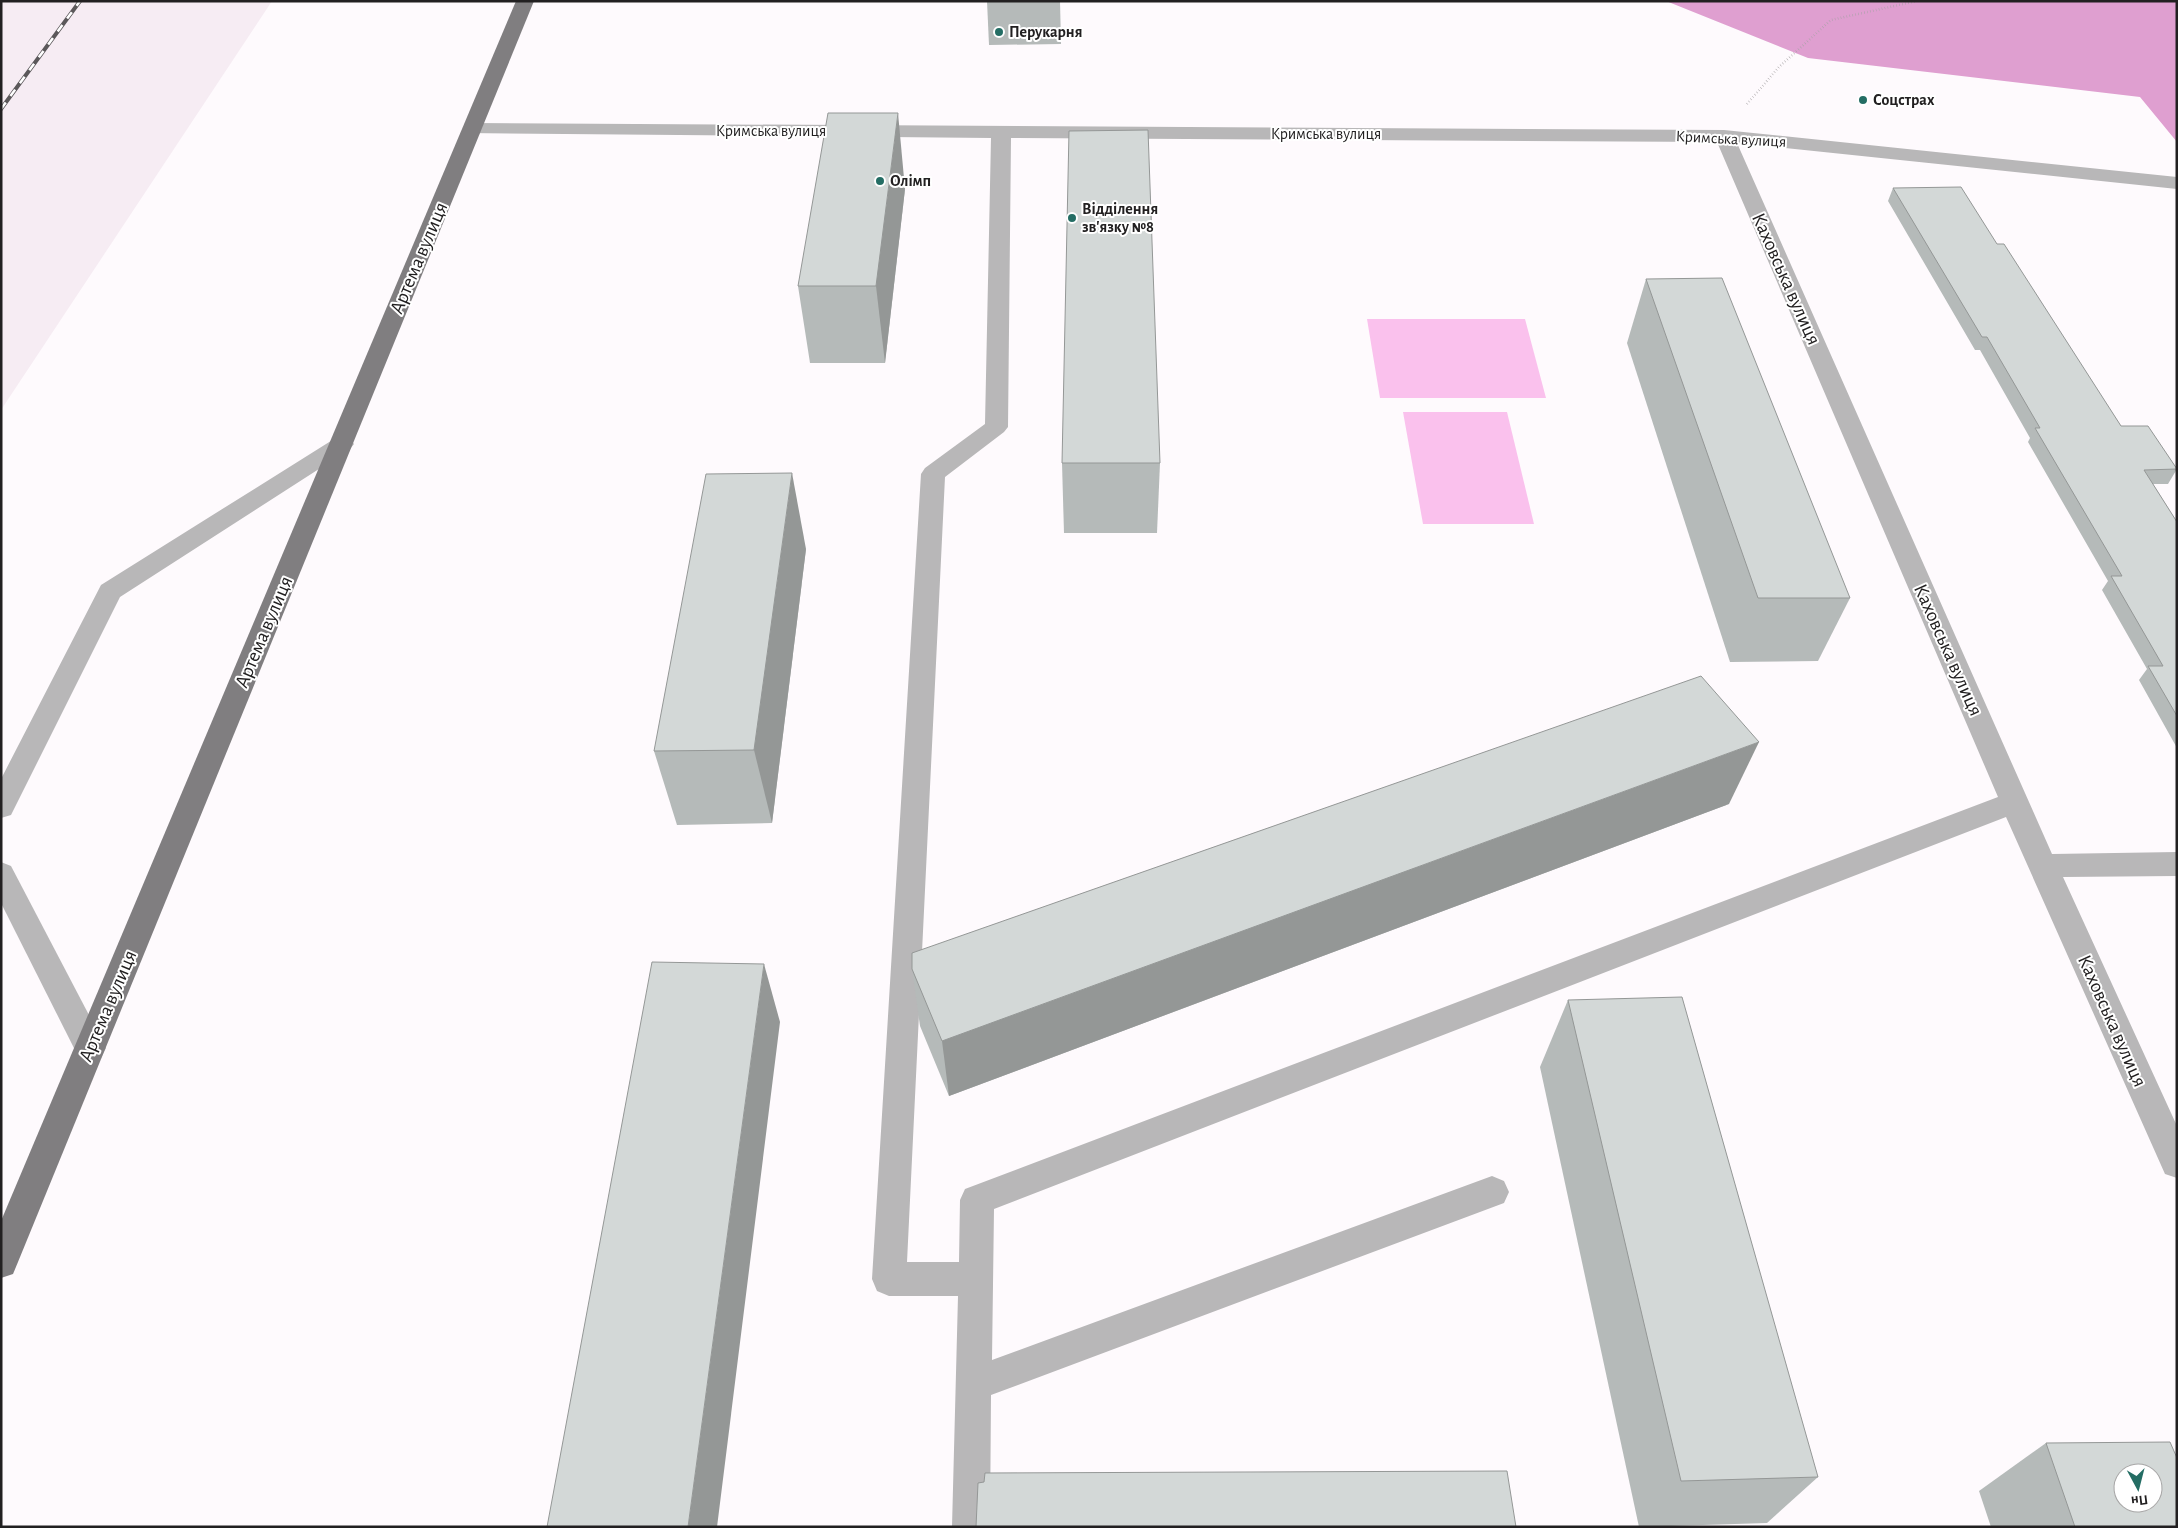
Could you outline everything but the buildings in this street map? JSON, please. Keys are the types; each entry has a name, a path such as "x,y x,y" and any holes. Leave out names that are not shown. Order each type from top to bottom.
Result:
{"main road":[{"name":"Артема вулиця","path":"1,1262 525,1"}],"street":[{"name":"Кримська вулиця","path":"473,129 1724,136 2177,182"},
{"path":"976,1279 889,1279 933,474 996,427 1001,132"},
{"name":"Каховська вулиця","path":"1724,136 2042,866 2177,1163"},
{"path":"1,807 110,590 342,444"},
{"path":"971,1527 977,1200 2014,802"},
{"path":"2042,866 2177,864"},
{"path":"1,874 90,1048"},
{"path":"974,1384 1492,1192"}],"path":[{"path":"1724,136 1751,98 1779,68 1831,20 1917,1"}],"shaded area":[{"path":"1,1 272,1 1,410"},
{"path":"1666,1 2177,1 2177,142 2140,97 1808,58"},
{"path":"1367,319 1525,319 1546,398 1380,398"},
{"path":"1403,412 1507,412 1534,524 1423,524"}],"railway":[{"path":"1,109 80,1"}],"place":[{"name":"Перукарня","path":"999,32"},
{"name":"Соцстрах","path":"1863,100"},
{"name":"Олімп","path":"880,181"},
{"name":"Відділення зв'язку №8","path":"1072,218"}]}
